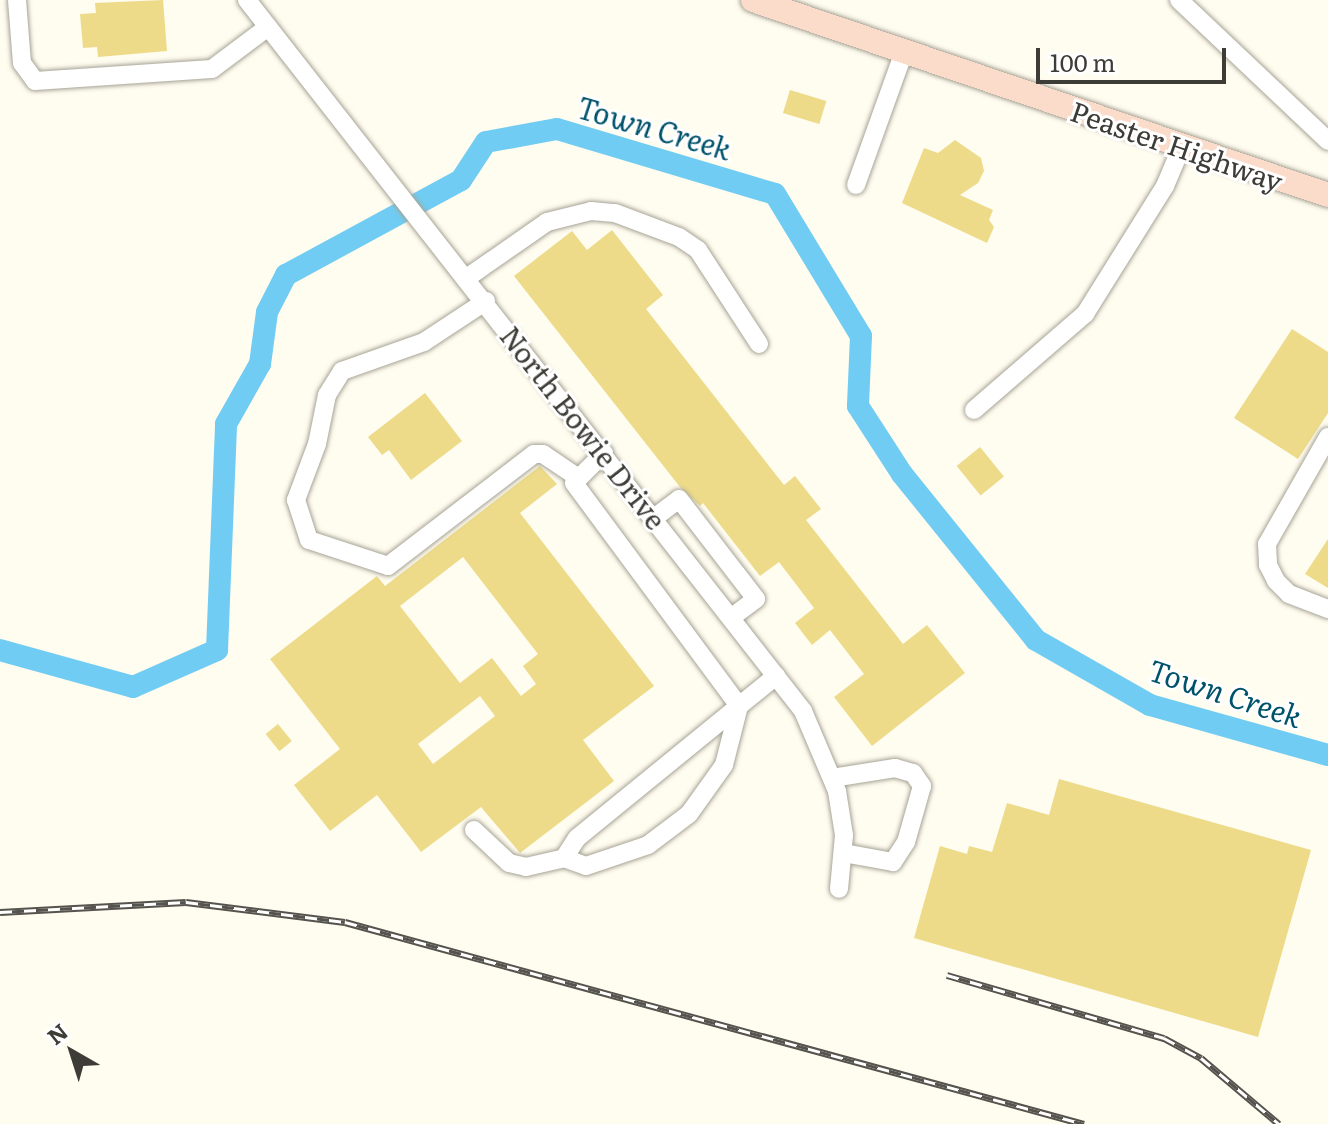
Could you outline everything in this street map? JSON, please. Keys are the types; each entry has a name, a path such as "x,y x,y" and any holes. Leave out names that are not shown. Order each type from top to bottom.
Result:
{"main road":[{"name":"Peaster Highway","path":"753,0 1328,195"}],"street":[{"path":"17,0 22,63 35,81 212,69 268,27"},
{"name":"North Bowie Drive","path":"247,0 468,277 803,711 832,778 843,853 839,889"},
{"path":"1179,0 1328,141"},
{"path":"856,185 904,52"},
{"path":"974,410 1085,314 1165,186 1182,146"},
{"path":"468,277 547,222 591,211 615,213 679,237 698,250 759,344"},
{"path":"486,301 424,342 342,371 327,395 317,444 296,500 309,540 388,566 534,454 543,454 576,476"},
{"path":"1328,437 1267,544 1268,565 1276,581 1289,594 1328,609"},
{"path":"604,453 576,476 574,483 739,706"},
{"path":"654,518 679,499 756,599 731,618"},
{"path":"564,858 577,838 776,676"},
{"path":"474,830 509,863 526,867 564,858 586,866 648,845 689,814 724,765 739,706"},
{"path":"832,778 895,768 913,773 922,786 906,842 893,862 843,853"}],"building":[{"path":"163,0 167,51 98,57 97,47 83,48 80,14 96,13 95,3"},
{"path":"790,90 826,101 819,124 783,113"},
{"path":"955,140 981,158 984,171 978,183 960,195 993,210 989,220 994,227 987,243 902,203 924,148 938,153"},
{"path":"612,230 663,295 646,309 784,485 795,476 821,509 806,520 903,644 927,625 965,673 872,746 834,697 864,674 830,630 812,645 795,623 814,608 779,562 760,576 703,503 700,506 680,487 514,276 572,231 587,250"},
{"path":"1292,329 1328,352 1328,413 1298,459 1234,418"},
{"path":"425,393 462,441 411,480 389,450 382,455 368,437"},
{"path":"980,447 1004,477 981,495 957,466"},
{"path":"540,466 557,484 520,513 654,686 583,740 614,781 520,853 481,807 421,852 377,795 330,831 294,785 340,749 270,659 377,576 385,586","holes":["463,557 538,654 523,666 536,684 521,696 492,658 460,683 400,606","480,696 495,716 433,764 418,744"]},
{"path":"1328,539 1328,588 1305,574"},
{"path":"278,724 292,741 279,751 266,734"},
{"path":"1059,779 1311,850 1258,1037 914,938 940,846 967,854 969,846 992,852 1007,803 1049,815"}],"waterway":[{"name":"Town Creek","path":"0,650 133,687 217,650 226,424 260,364 267,312 286,275 461,180 486,142 557,129 775,194 861,336 858,406 902,474 1036,640 1150,705 1328,755"}],"railway":[{"path":"0,912 186,902 345,922 1084,1124"},
{"path":"947,975 1164,1038 1201,1058 1279,1124"}]}
